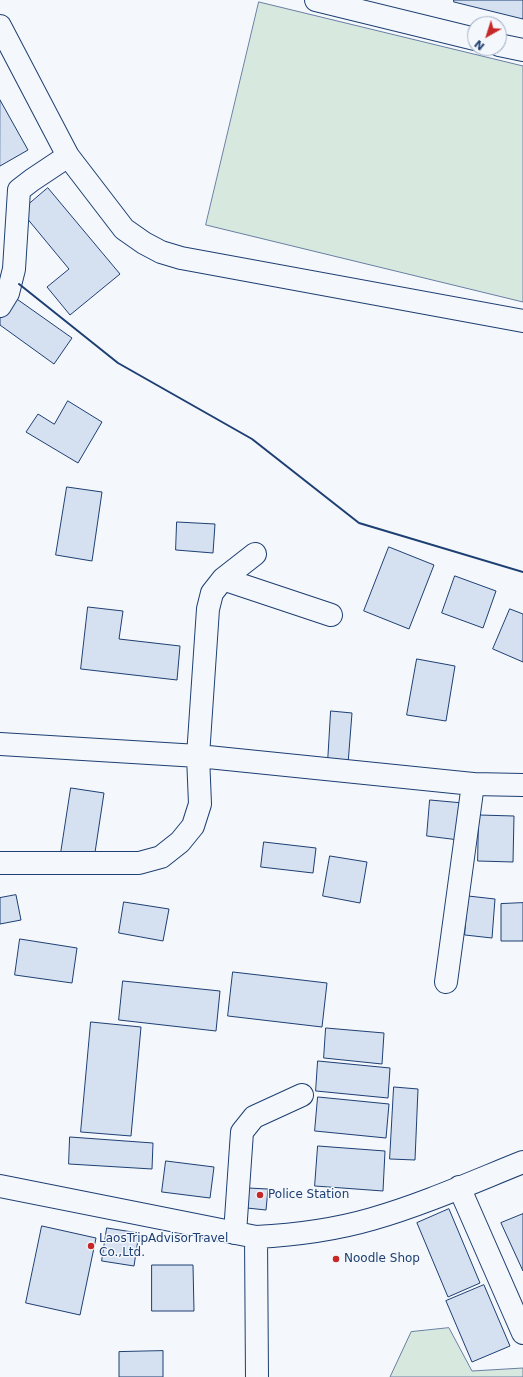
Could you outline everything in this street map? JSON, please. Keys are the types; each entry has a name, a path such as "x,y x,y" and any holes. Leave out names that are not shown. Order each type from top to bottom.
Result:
{"street":[{"path":"316,0 467,37"},
{"path":"0,26 68,156 124,229 144,243 161,252 181,258 523,321"},
{"path":"507,47 523,50"},
{"path":"0,306 8,293 14,269 19,190 68,156"},
{"path":"0,863 139,863 161,857 180,842 192,826 200,804 198,756 208,609 212,593 223,579 255,554"},
{"path":"223,579 331,615"},
{"path":"0,744 198,756 473,784 523,785"},
{"path":"446,982 473,784"},
{"path":"235,1233 242,1132 254,1118 302,1095"},
{"path":"0,1186 256,1237 293,1235 364,1221 410,1207 523,1162"},
{"path":"459,1187 523,1333"},
{"path":"256,1237 258,1377"}],"shaded area":[{"path":"259,2 467,52 467,56 482,56 523,66 523,302 206,225"},
{"path":"449,1328 472,1371 523,1368 523,1377 390,1377 411,1332"}],"building":[{"path":"454,0 523,0 523,19 454,2"},
{"path":"0,100 28,150 0,166"},
{"path":"48,188 120,274 70,315 47,287 69,269 21,211"},
{"path":"14,297 72,338 54,364 0,325 0,317"},
{"path":"68,401 102,422 78,463 26,432 38,414 54,424"},
{"path":"67,487 102,492 92,561 56,555"},
{"path":"177,522 215,524 213,553 176,550"},
{"path":"389,547 434,565 409,629 364,611"},
{"path":"455,576 496,591 483,628 442,613"},
{"path":"88,607 123,611 119,639 180,646 177,680 81,669"},
{"path":"510,609 523,614 523,662 493,649"},
{"path":"417,659 455,666 446,721 407,715"},
{"path":"331,711 352,713 348,764 328,762"},
{"path":"71,788 104,793 94,859 61,853"},
{"path":"430,800 463,803 459,840 427,836"},
{"path":"479,815 514,816 513,862 478,861"},
{"path":"264,842 316,848 313,873 261,867"},
{"path":"330,856 367,862 360,903 323,896"},
{"path":"16,895 21,920 0,924 0,898"},
{"path":"468,896 495,899 492,938 465,935"},
{"path":"124,902 169,909 163,941 119,933"},
{"path":"523,903 523,941 501,941 501,904"},
{"path":"20,939 77,948 72,983 15,975"},
{"path":"233,972 327,983 322,1027 228,1016"},
{"path":"123,981 220,991 216,1031 119,1020"},
{"path":"91,1022 141,1027 131,1136 81,1132"},
{"path":"326,1028 384,1033 382,1064 324,1058"},
{"path":"318,1061 390,1068 388,1098 316,1091"},
{"path":"394,1087 418,1089 415,1160 390,1159"},
{"path":"318,1097 389,1104 386,1138 315,1131"},
{"path":"70,1137 153,1143 152,1169 69,1164"},
{"path":"318,1146 385,1151 383,1191 315,1186"},
{"path":"166,1161 214,1167 210,1198 162,1192"},
{"path":"248,1188 268,1189 266,1210 247,1208"},
{"path":"449,1209 480,1283 448,1297 417,1223"},
{"path":"523,1214 523,1271 501,1223"},
{"path":"42,1226 96,1238 80,1315 26,1303"},
{"path":"107,1228 139,1233 134,1266 102,1261"},
{"path":"152,1265 193,1265 194,1311 152,1311"},
{"path":"484,1285 510,1346 472,1362 446,1301"},
{"path":"163,1351 163,1377 119,1377 119,1352"}],"wall":[{"path":"19,284 118,363 252,439 359,523 523,572"}],"place":[{"name":"Police Station","path":"260,1195"},
{"name":"LaosTripAdvisorTravel Co.,Ltd.","path":"91,1246"},
{"name":"Noodle Shop","path":"336,1259"}]}
